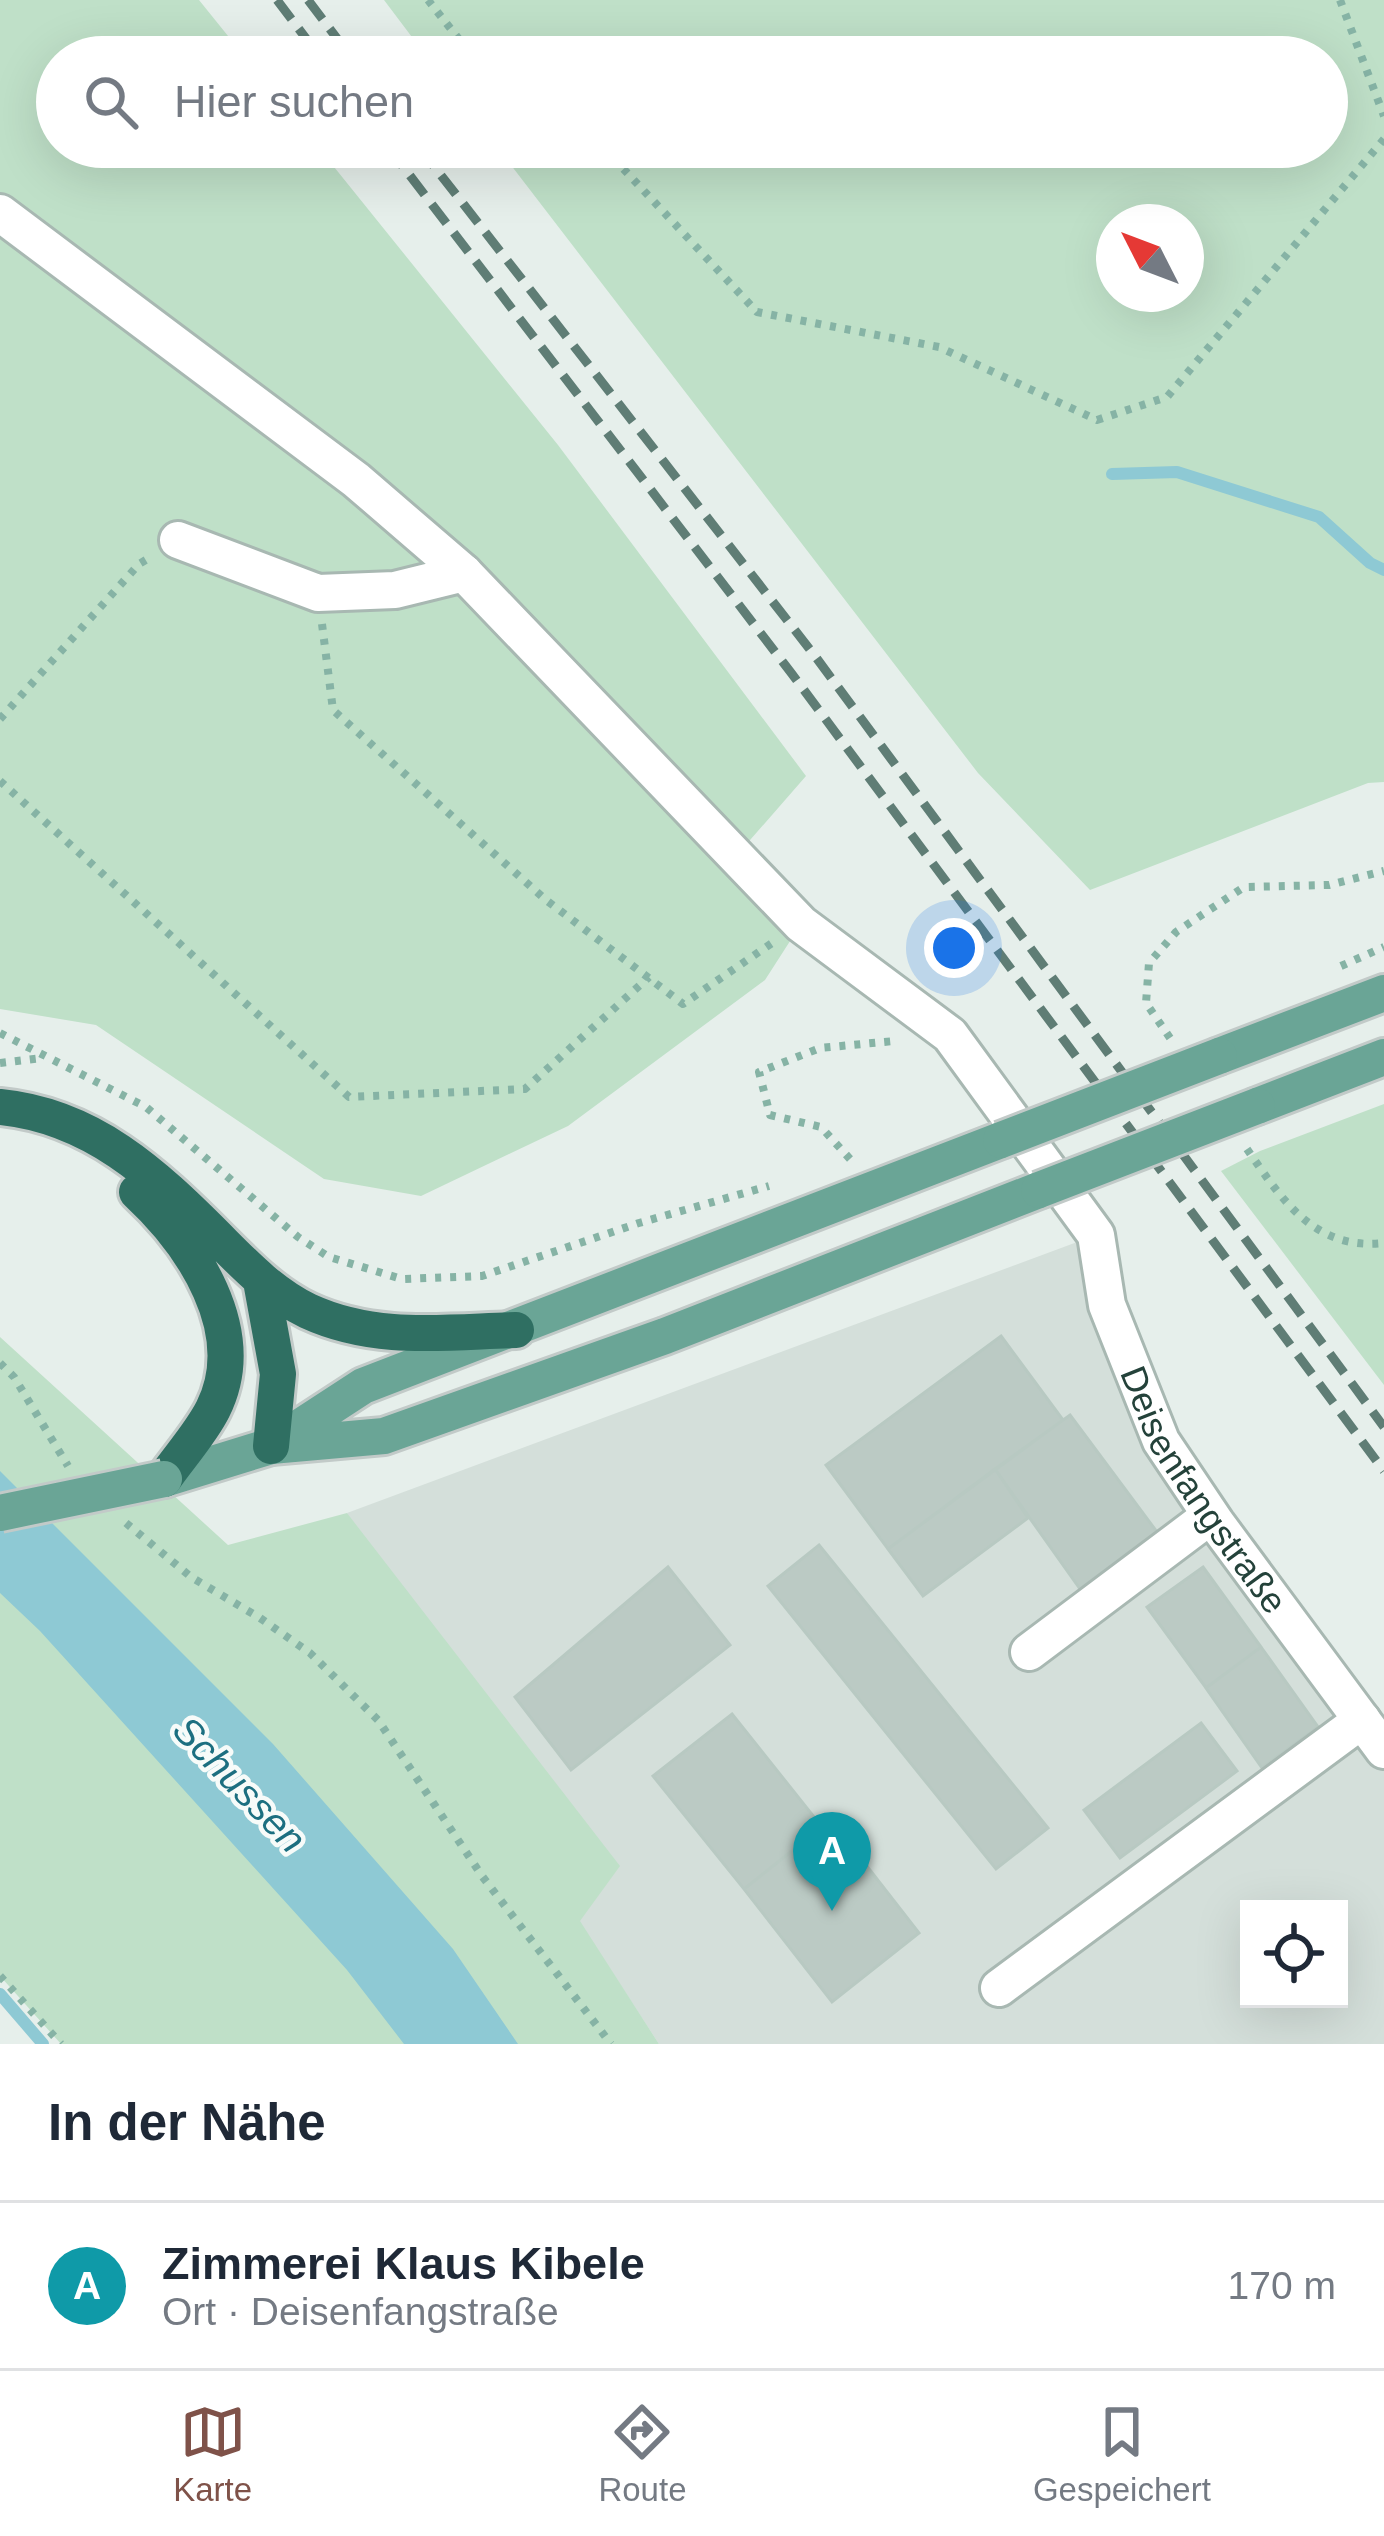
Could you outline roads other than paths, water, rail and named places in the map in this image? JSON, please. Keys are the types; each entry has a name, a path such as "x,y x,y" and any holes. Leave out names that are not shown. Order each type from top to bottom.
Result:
{"highway":[{"path":"0,1107 80,1127 138,1162 261,1281 304,1309 376,1333 516,1330"},
{"path":"0,1128 65,1144 104,1163 162,1215 206,1278 227,1364 213,1408 164,1479"},
{"path":"261,1281 278,1374 271,1446"}],"main road":[{"path":"271,1446 363,1386 1384,993"},
{"path":"0,1513 164,1479 271,1446 384,1436 665,1336 1384,1057"}],"street":[{"path":"0,213 356,480 464,573"},
{"path":"178,540 318,593 395,590 464,573"},
{"name":"Deisenfangstraße","path":"464,573 801,924 950,1035 1096,1235 1107,1305 1161,1441 1210,1516 1384,1750"},
{"path":"1029,1652 1210,1516"},
{"path":"999,1988 1362,1720"}],"water":[{"name":"Schussen","path":"0,1471 273,1744 453,1949 518,2044 404,2044 347,1970 40,1631 0,1593"}],"waterway":[{"path":"1112,474 1177,472 1319,517 1384,570"},
{"path":"0,1994 43,2044"}],"railway":[{"path":"277,0 304,36"},
{"path":"308,0 335,36"},
{"path":"404,168 792,674 1384,1471"},
{"path":"435,168 815,656 1384,1427"}],"place":[{"name":"Zimmerei Klaus Kibele","path":"832,1911"}]}
